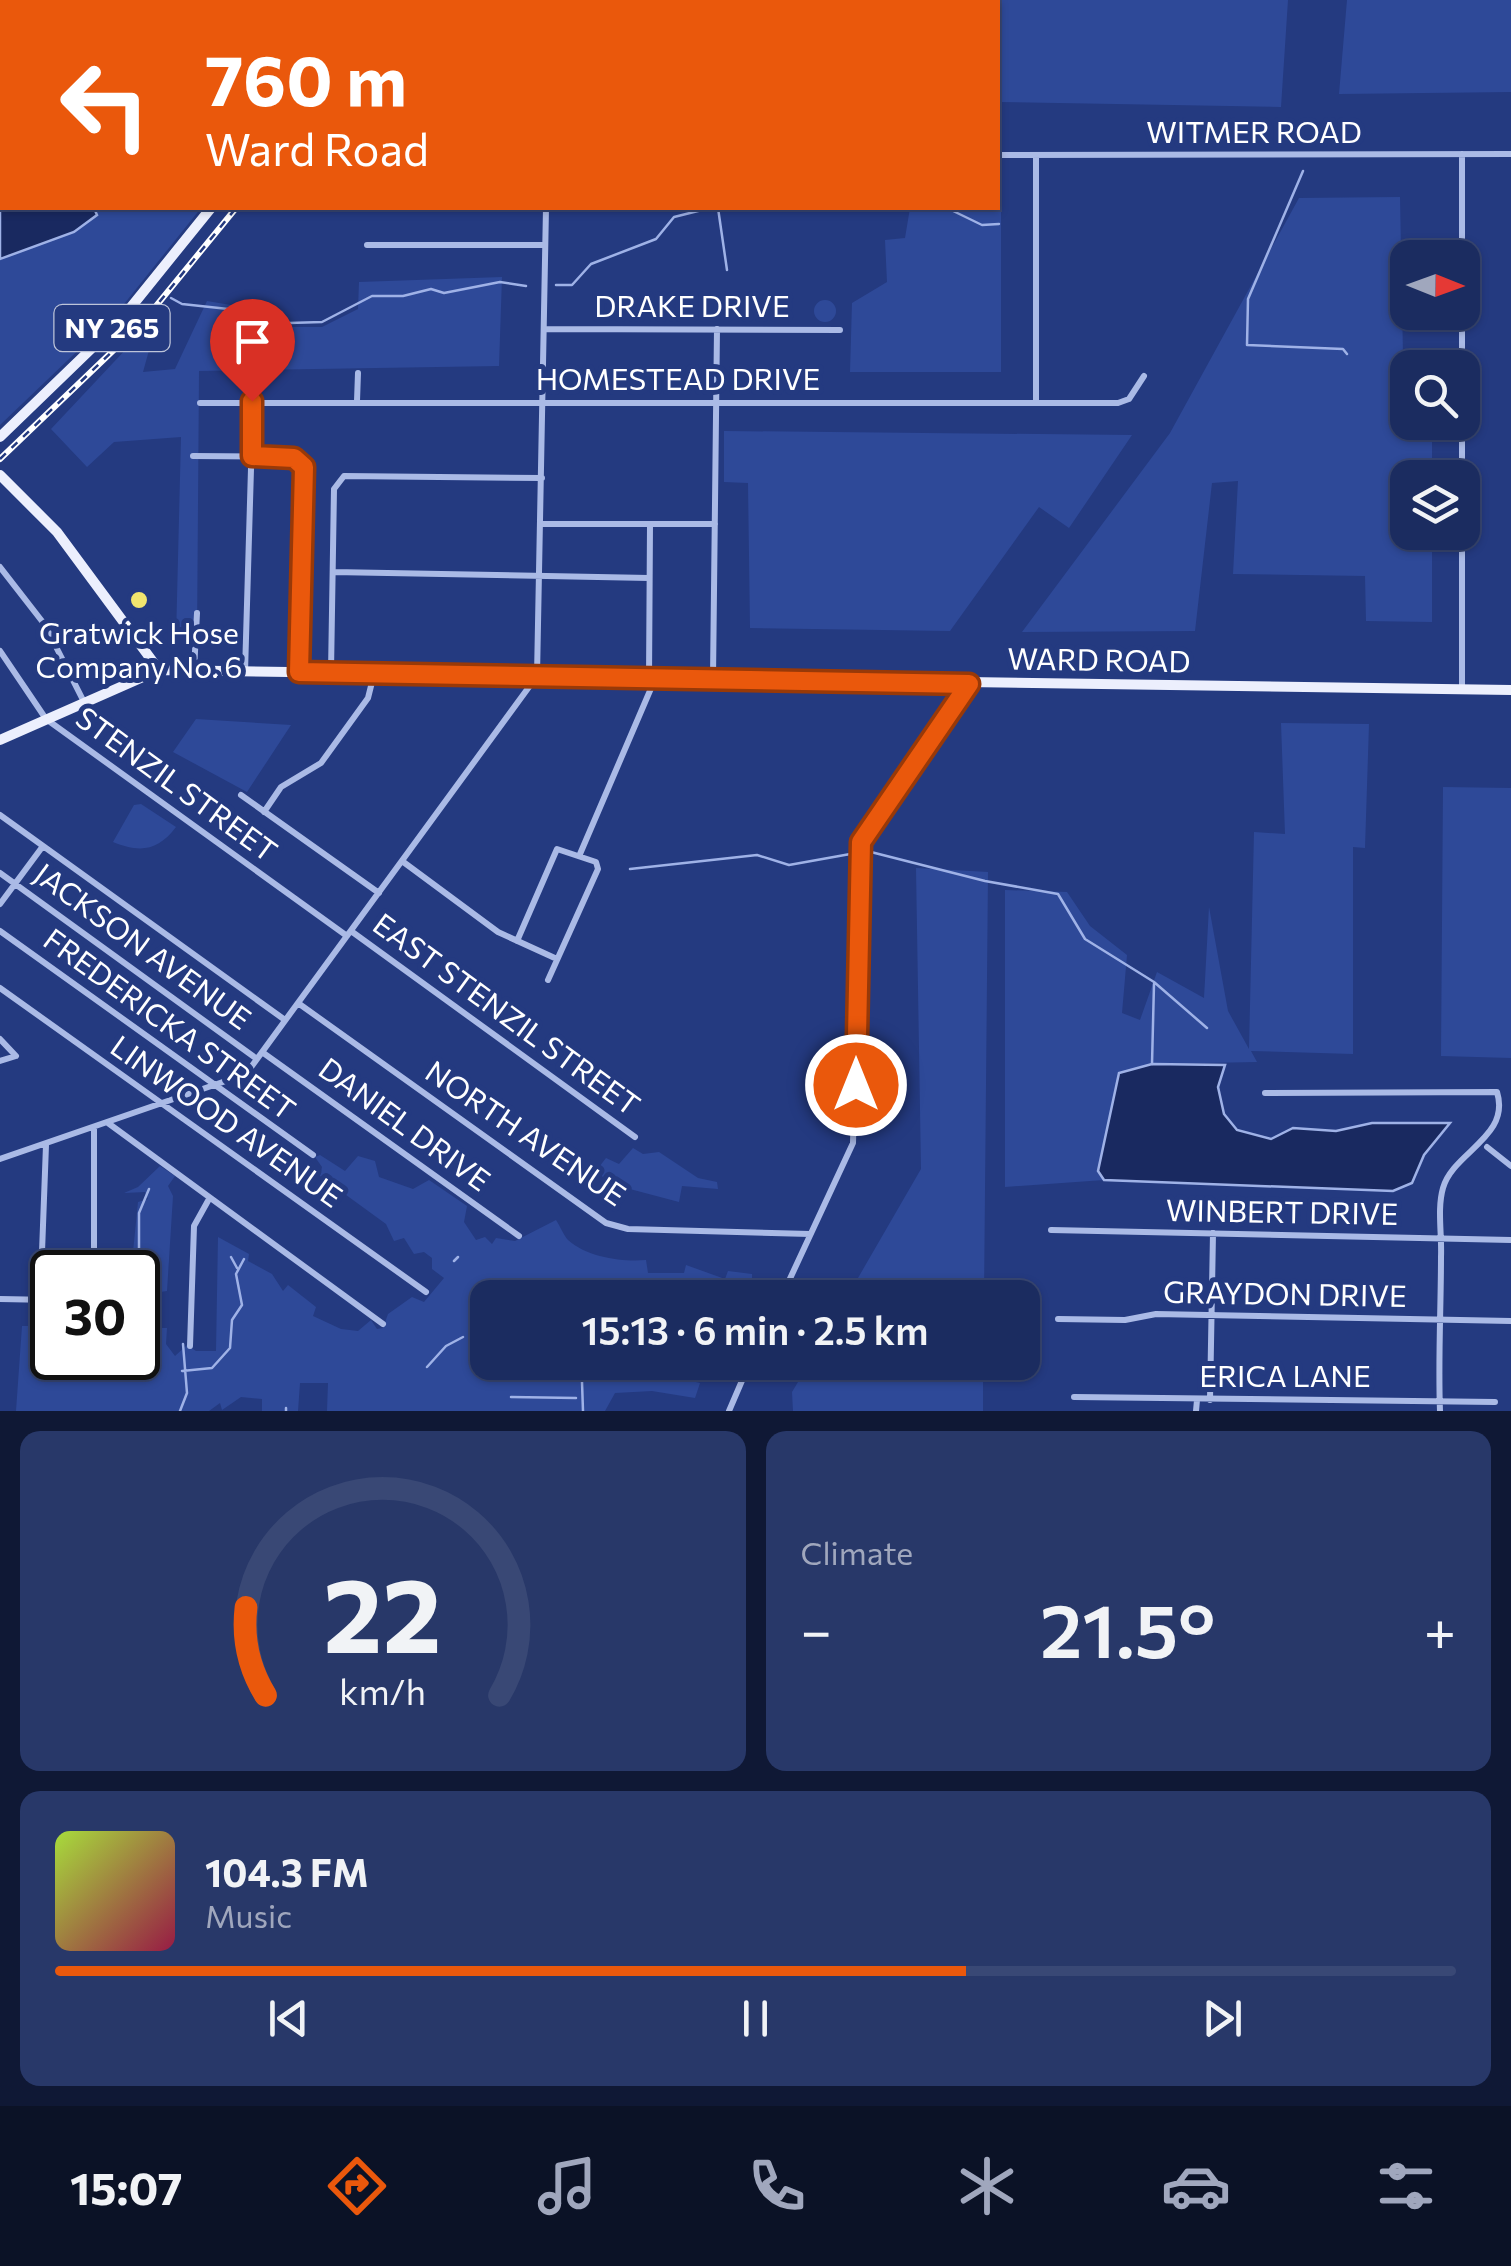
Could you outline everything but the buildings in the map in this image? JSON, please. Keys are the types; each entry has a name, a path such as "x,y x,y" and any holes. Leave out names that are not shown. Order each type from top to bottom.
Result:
{"main road":[{"name":"NY 265","path":"0,437 129,311 209,210"},
{"path":"0,475 58,532 159,670 0,739"},
{"name":"WARD ROAD","path":"159,670 1511,690"}],"street":[{"path":"1462,154 1462,240"},
{"name":"WITMER ROAD","path":"1000,156 1511,154"},
{"path":"1036,156 1036,403"},
{"path":"0,1159 238,1079 260,1055 537,676 546,210"},
{"path":"367,245 545,245"},
{"name":"DRAKE DRIVE","path":"544,330 840,330"},
{"path":"713,678 716,330"},
{"path":"358,373 358,402"},
{"name":"HOMESTEAD DRIVE","path":"200,403 1118,403 1128,399 1144,376"},
{"path":"245,672 252,401"},
{"path":"193,456 294,458 304,467 299,672"},
{"path":"331,673 334,489 344,476 542,478"},
{"path":"542,524 715,524"},
{"path":"580,854 652,679 650,525"},
{"path":"1462,550 1462,690"},
{"path":"0,567 45,625 85,704"},
{"path":"333,572 650,578"},
{"path":"194,671 197,613"},
{"name":"STENZIL STREET","path":"0,651 46,719 349,933"},
{"path":"264,812 281,787 321,763 368,698 374,674"},
{"path":"788,1280 853,1143 861,842 969,684"},
{"path":"241,795 378,893"},
{"path":"0,815 285,1020"},
{"path":"0,904 43,846"},
{"path":"517,941 557,848 596,862 598,869 548,980"},
{"path":"402,861 517,941 558,960"},
{"name":"JACKSON AVENUE","path":"0,873 260,1055"},
{"name":"FREDERICKA STREET","path":"0,931 313,1155"},
{"name":"EAST STENZIL STREET","path":"349,933 635,1137"},
{"name":"LINWOOD AVENUE","path":"0,988 426,1292"},
{"name":"NORTH AVENUE","path":"298,1003 606,1223 628,1229 810,1234"},
{"path":"0,1039 16,1056 0,1061"},
{"name":"DANIEL DRIVE","path":"260,1055 519,1236"},
{"path":"1265,1093 1497,1092 1502,1100 1502,1120 1487,1146 1459,1162 1444,1184 1440,1411"},
{"path":"107,1122 383,1324"},
{"path":"46,1145 42,1252 94,1252 94,1127"},
{"path":"1487,1146 1511,1166"},
{"path":"190,1346 194,1226 209,1199"},
{"name":"WINBERT DRIVE","path":"1051,1230 1511,1240"},
{"path":"1210,1400 1215,1315 1213,1233"},
{"path":"0,1299 30,1300"},
{"name":"GRAYDON DRIVE","path":"1058,1319 1215,1315 1511,1321"},
{"path":"728,1411 742,1380"},
{"name":"ERICA LANE","path":"1074,1397 1496,1402"},
{"path":"1196,1411 1197,1400"}],"shaded area":[{"path":"1000,0 1288,0 1281,107 1000,102"},
{"path":"1347,0 1511,0 1511,92 1339,94"},
{"path":"1400,197 1401,240 1390,240 1390,330 1403,330 1403,350 1390,350 1390,440 1432,440 1432,460 1390,460 1390,550 1432,550 1432,622 1366,621 1365,576 1233,574 1238,481 1212,483 1195,631 1022,632 1170,433 1299,198"},
{"path":"1001,200 1001,372 850,372 852,303 887,282 885,240 905,238 910,210 1000,210"},
{"path":"0,210 95,210 97,215 74,232 0,259"},
{"path":"95,210 199,210 116,314 0,425 0,259 96,215"},
{"path":"502,277 499,366 199,371 197,637 176,639 181,437 114,442 87,467 51,429 159,314 143,372 175,369 207,301 260,310 282,327 322,327 358,309 359,282"},
{"path":"825,300 833,303 833,319 825,322 817,319 814,311 817,303"},
{"path":"724,431 1132,435 1069,528 1039,507 950,631 750,628 748,483 724,482"},
{"path":"196,719 291,725 247,792 173,752"},
{"path":"1281,723 1369,724 1365,848 1353,847 1353,1054 1251,1051 1257,1062 1152,1064 1119,1073 1098,1171 1104,1180 1005,1187 1005,890 1067,892 1090,926 1127,955 1122,1013 1140,1020 1157,972 1204,998 1209,907 1228,1011 1249,1049 1254,832 1285,834"},
{"path":"1443,787 1511,788 1511,1058 1441,1056"},
{"path":"141,804 176,827 148,848 113,842 134,805"},
{"path":"916,868 988,872 984,1280 857,1280 921,1169"},
{"path":"1152,1064 1225,1065 1218,1087 1224,1114 1237,1130 1271,1139 1293,1128 1336,1131 1372,1123 1450,1123 1424,1155 1412,1183 1393,1191 1104,1180 1098,1171 1119,1073"},
{"path":"633,1148 643,1154 659,1152 698,1178 717,1182 718,1189 682,1186 679,1202 611,1184 596,1171 606,1158 619,1164"},
{"path":"320,1155 345,1171 358,1156 375,1161 379,1177 413,1189 429,1180 467,1206 464,1222 476,1240 485,1237 492,1244 496,1238 515,1241 556,1220 576,1246 596,1255 646,1260 648,1273 684,1273 686,1265 725,1279 728,1271 752,1274 752,1280 470,1280 470,1380 688,1380 700,1383 695,1398 652,1391 615,1393 605,1411 327,1411 328,1383 300,1383 298,1411 262,1411 262,1399 241,1397 222,1410 220,1403 209,1411 16,1411 22,1326 30,1326 30,1380 160,1380 160,1328 167,1328 166,1344 175,1356 187,1345 196,1351 216,1351 218,1237 249,1254 248,1261 272,1274 283,1291 288,1285 316,1307 313,1316 341,1329 358,1331 371,1320 377,1329 383,1328 388,1314 412,1297 424,1302 444,1278 432,1269 432,1258 424,1252 414,1254 404,1238 394,1241 386,1224 320,1176 322,1167 315,1157"},
{"path":"160,1166 175,1176 168,1186 173,1196 167,1291 160,1292 160,1250 133,1250 138,1202 148,1199 145,1192 124,1193 138,1187"},
{"path":"799,1380 983,1380 983,1411 793,1411 792,1392"}],"waterway":[{"path":"1303,171 1248,299 1247,345 1343,349 1347,354"},
{"path":"556,285 572,285 591,264 656,239 674,217 702,210"},
{"path":"718,210 727,270"},
{"path":"951,210 982,225 999,224"},
{"path":"171,298 182,304 266,313 289,323 322,322 372,296 403,296 431,289 444,293 500,282 526,286"},
{"path":"630,869 757,855 789,865 867,851 985,881 1058,894 1085,939 1154,982 1207,1028"},
{"path":"1152,1064 1154,984"},
{"path":"139,1250 139,1213 149,1189"},
{"path":"231,1257 237,1268"},
{"path":"454,1261 458,1257"},
{"path":"182,1371 212,1368 230,1348 232,1320 242,1305 236,1274 244,1259"},
{"path":"427,1367 446,1346 463,1337"},
{"path":"180,1411 187,1393 183,1344"},
{"path":"582,1382 583,1411"},
{"path":"511,1397 576,1398"}],"railway":[{"path":"0,459 143,322 234,210"}],"place":[{"name":"Gratwick Hose Company No. 6","path":"139,600"}],"route":[{"path":"252,401 252,456 294,458 304,467 299,672 969,684 861,842 856,1085"}]}
